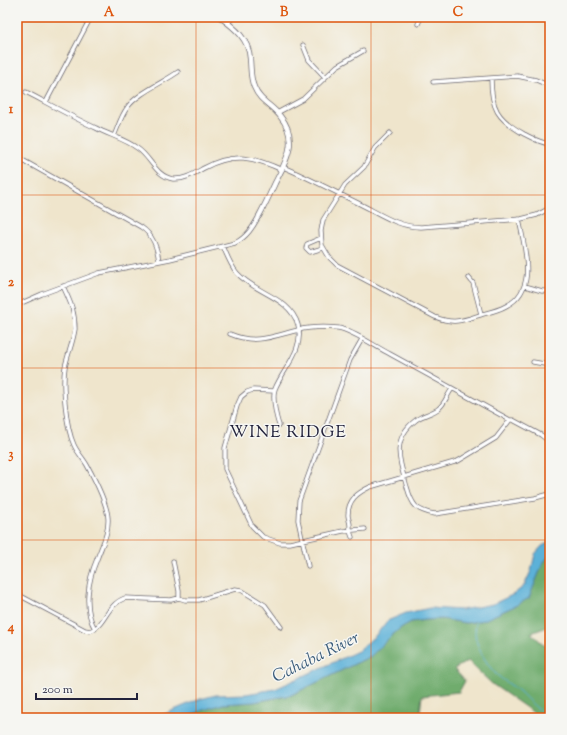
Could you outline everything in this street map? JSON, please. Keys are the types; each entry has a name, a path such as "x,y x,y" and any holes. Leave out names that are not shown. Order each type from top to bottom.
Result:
{"street":[{"path":"46,102 91,17"},
{"path":"17,305 33,297 114,269 159,261 223,246 242,239 249,232 283,168 289,154 290,140 288,128 277,113 258,96 252,80 250,56 246,42 240,33 220,17"},
{"path":"228,23 233,17"},
{"path":"418,24 421,17"},
{"path":"303,45 310,60 325,77"},
{"path":"277,113 303,99 341,62 363,51"},
{"path":"114,136 130,103 178,72"},
{"path":"433,82 517,76 536,80 550,86"},
{"path":"491,78 493,104 503,120 510,126 535,140 550,144"},
{"path":"26,92 138,148 158,171 164,176 172,179 185,178 214,163 232,158 257,159 283,168 392,221 412,227 520,219 550,208"},
{"path":"390,133 373,151 364,167 348,182 323,220 321,230 323,248 329,257 341,268 442,319 461,321 510,304 525,286 527,279 527,268 520,219"},
{"path":"17,157 141,227 153,240 159,261"},
{"path":"321,238 307,244 306,248 310,252 323,248"},
{"path":"223,246 238,274 253,286 285,304 291,310 299,330 297,348 274,391 276,417 279,425"},
{"path":"469,278 475,288 481,314"},
{"path":"63,286 71,302 75,322 75,329 64,373 70,433 74,446 87,465 95,481 105,505 108,519 107,535 94,565 88,593 89,616 95,629"},
{"path":"525,286 542,291 550,291"},
{"path":"230,334 244,339 261,340 299,330 339,328 349,332 510,420 513,420 541,435 550,442"},
{"path":"308,566 298,520 299,501 350,360 362,339"},
{"path":"533,362 550,365"},
{"path":"452,389 439,409 417,419 406,430 401,438 398,452 399,460 411,501 417,508 426,513 436,514 535,498 550,494"},
{"path":"274,391 253,390 247,392 241,397 225,448 225,469 252,526 263,537 280,543 290,543 343,531 365,529"},
{"path":"352,536 349,531 350,524 348,510 353,498 360,492 370,487 458,461 496,438 510,420"},
{"path":"173,561 179,598"},
{"path":"17,594 85,630 90,631 95,629 112,606 119,600 125,598 171,600 179,598 185,600 199,600 234,589 241,590 265,605 281,627"}],"green space":[{"path":"550,555 550,626 531,633 550,650 550,718 541,718 492,684 468,661 454,669 465,681 459,692 422,696 420,713 428,718 185,718 203,710 223,704 254,702 291,695 371,656 391,636 411,622 442,619 466,623 484,620 517,605 529,597 543,563"}],"water":[{"path":"550,542 550,555 543,563 529,598 484,620 466,623 442,619 411,622 391,636 371,656 291,695 254,702 223,704 203,710 185,718 134,718 162,715 200,699 216,695 246,694 275,689 358,651 376,635 387,621 406,613 430,608 461,610 493,604 514,594 524,586 531,571 535,554 542,546"}],"waterway":[{"path":"476,621 475,633 477,644 489,666 537,708 550,716"}],"district":[{"name":"WINE RIDGE","path":"288,433"}],"water label":[{"name":"Cahaba River","path":"316,658"}]}
